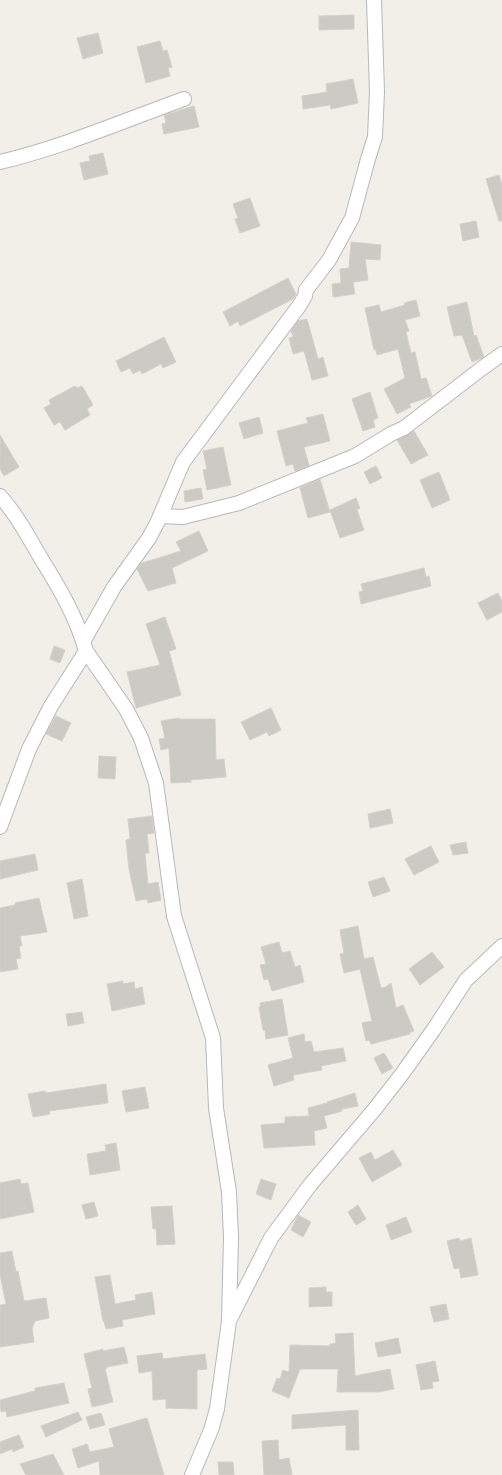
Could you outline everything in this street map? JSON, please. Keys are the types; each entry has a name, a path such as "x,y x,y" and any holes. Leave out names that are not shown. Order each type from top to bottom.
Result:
{"street":[{"path":"0,827 29,749 51,706 85,646 114,587 149,538 183,462 299,306 305,296 306,290 329,260 352,218 375,137 377,92 374,0"},
{"path":"0,162 60,145 184,99"},
{"path":"160,516 183,517 239,503 355,456 391,434 404,428 480,369 502,354"},
{"path":"0,496 13,511 68,602 85,646 126,709 141,738 156,783 174,916 213,1038 216,1108 229,1192 231,1237 229,1321 217,1409 211,1430 192,1475"},
{"path":"229,1321 271,1238 305,1191 374,1110 402,1074 466,980 502,946"}],"building":[{"path":"354,15 354,29 319,30 319,16"},
{"path":"98,33 103,53 83,59 77,38"},
{"path":"160,41 163,51 167,50 172,67 168,68 170,76 146,83 137,47"},
{"path":"353,79 358,103 331,109 330,105 303,109 302,96 327,92 326,84"},
{"path":"194,106 199,127 164,134 162,124 166,123 164,115"},
{"path":"103,153 108,174 84,180 80,163 90,161 89,156"},
{"path":"499,175 502,185 502,221 499,221 486,179"},
{"path":"250,198 260,226 240,233 235,219 238,218 233,204"},
{"path":"476,221 479,237 463,241 460,224"},
{"path":"351,242 381,245 380,260 365,259 368,280 353,282 355,294 333,297 332,284 341,283 340,269 349,268"},
{"path":"288,278 296,294 293,299 240,326 238,321 230,326 223,312"},
{"path":"416,300 420,316 405,320 409,331 406,332 411,353 415,352 421,379 426,378 432,396 409,404 411,407 397,414 384,389 405,378 398,349 377,355 376,349 374,350 365,308 379,305 381,312"},
{"path":"467,302 474,336 476,335 484,357 472,362 462,335 454,336 447,307"},
{"path":"307,319 318,359 323,357 328,376 312,380 304,351 293,354 289,338 293,337 291,331 298,321"},
{"path":"164,337 176,362 163,368 161,364 142,374 140,370 133,374 130,368 121,372 116,361"},
{"path":"75,386 78,388 82,386 93,405 87,409 90,415 65,430 60,422 54,425 44,408 51,404 49,400"},
{"path":"370,392 378,418 373,420 375,427 363,431 352,399"},
{"path":"323,414 330,441 304,447 309,466 295,471 293,464 286,466 277,431 308,423 306,418"},
{"path":"259,417 263,433 244,439 239,423"},
{"path":"414,431 428,455 411,464 397,440"},
{"path":"0,435 19,467 4,476 0,469"},
{"path":"223,447 231,485 207,490 203,470 207,469 203,451"},
{"path":"376,466 382,478 370,484 364,472"},
{"path":"439,472 450,500 432,508 420,480"},
{"path":"320,479 330,512 308,518 300,488"},
{"path":"201,488 203,499 185,502 184,491"},
{"path":"356,498 360,508 357,510 364,530 340,538 330,510"},
{"path":"199,531 208,551 172,568 176,583 148,591 137,569 142,563 181,551 176,542"},
{"path":"424,568 426,577 429,576 431,586 361,604 359,592 363,591 361,584"},
{"path":"498,593 502,601 502,612 487,620 478,603"},
{"path":"165,617 176,649 169,651 181,695 136,708 127,672 160,665 146,624"},
{"path":"54,646 65,650 60,663 50,659"},
{"path":"271,708 281,730 269,736 267,732 250,740 241,722"},
{"path":"56,716 71,723 62,741 46,734"},
{"path":"179,718 215,719 216,760 224,759 226,777 171,783 169,748 161,750 159,739 165,738 161,721"},
{"path":"99,756 116,757 115,779 98,778"},
{"path":"390,809 393,823 370,828 368,814"},
{"path":"152,816 154,833 147,834 149,853 145,853 148,884 158,882 161,900 148,903 147,899 136,901 129,869 126,840 130,839 128,819"},
{"path":"466,842 468,853 453,855 450,845"},
{"path":"431,846 439,862 414,875 405,859"},
{"path":"35,854 38,870 0,879 0,861"},
{"path":"384,877 390,891 373,897 368,882"},
{"path":"82,879 88,916 74,919 67,883"},
{"path":"39,898 47,932 20,936 22,946 19,946 21,958 16,959 18,969 0,972 0,908"},
{"path":"358,926 364,959 373,957 381,988 386,987 391,983 396,1008 403,1005 414,1031 409,1033 410,1034 371,1044 369,1040 366,1041 362,1023 372,1021 360,969 344,973 340,954 344,953 340,930"},
{"path":"279,942 282,953 290,951 295,967 300,965 304,982 272,991 268,979 264,980 260,965 266,964 261,947"},
{"path":"432,952 444,967 420,985 409,969"},
{"path":"123,981 123,984 134,982 135,989 142,987 145,1004 112,1011 107,984"},
{"path":"282,999 288,1035 266,1039 259,1007 261,1006 260,1003"},
{"path":"82,1012 84,1023 68,1026 66,1014"},
{"path":"304,1034 305,1042 311,1041 314,1052 343,1048 346,1061 321,1066 322,1070 293,1075 294,1080 274,1086 268,1065 293,1058 288,1038"},
{"path":"384,1053 393,1068 382,1074 374,1058"},
{"path":"106,1084 108,1103 49,1111 50,1114 33,1117 28,1094 45,1091 46,1093"},
{"path":"145,1087 149,1108 126,1112 122,1091"},
{"path":"355,1093 358,1106 342,1109 342,1111 324,1116 327,1128 314,1131 315,1145 264,1148 261,1125 285,1123 285,1117 309,1116 308,1108"},
{"path":"116,1143 120,1170 90,1175 87,1154 106,1151 105,1145"},
{"path":"393,1150 402,1165 372,1182 359,1158 371,1152 375,1160"},
{"path":"20,1179 21,1184 28,1183 34,1212 0,1219 0,1183"},
{"path":"261,1179 276,1184 271,1200 256,1194"},
{"path":"94,1202 98,1216 86,1219 82,1205"},
{"path":"358,1205 366,1219 356,1225 348,1212"},
{"path":"172,1206 175,1244 157,1245 156,1228 153,1229 151,1207"},
{"path":"298,1215 311,1222 303,1237 291,1230"},
{"path":"406,1217 412,1232 391,1240 386,1225"},
{"path":"459,1238 460,1241 471,1238 478,1275 461,1278 459,1268 454,1269 447,1241"},
{"path":"12,1251 24,1301 46,1298 49,1318 35,1321 32,1329 34,1342 0,1347 0,1305 6,1304 0,1275 0,1253"},
{"path":"110,1275 115,1304 136,1300 135,1295 152,1292 155,1314 122,1320 123,1326 106,1329 103,1321 95,1277"},
{"path":"326,1287 326,1292 332,1292 332,1306 309,1307 309,1288"},
{"path":"446,1304 449,1319 434,1322 430,1307"},
{"path":"353,1333 355,1376 390,1369 394,1389 379,1392 337,1392 338,1369 300,1369 289,1398 272,1391 277,1378 280,1379 283,1370 289,1372 290,1345 330,1346 330,1344 336,1343 335,1334"},
{"path":"398,1338 401,1353 378,1357 375,1343"},
{"path":"124,1347 128,1363 107,1367 105,1369 113,1402 92,1407 88,1389 92,1388 84,1354 103,1349 103,1351"},
{"path":"162,1353 163,1359 205,1354 207,1369 197,1370 197,1409 166,1408 166,1399 153,1400 152,1371 139,1373 137,1356"},
{"path":"435,1361 439,1381 432,1382 433,1388 421,1390 416,1365"},
{"path":"64,1383 69,1403 7,1417 6,1411 1,1412 0,1400 35,1391 35,1388"},
{"path":"358,1410 359,1450 346,1450 346,1425 292,1429 292,1415"},
{"path":"78,1412 82,1420 46,1437 41,1426"},
{"path":"101,1413 105,1425 90,1429 86,1417"},
{"path":"147,1418 164,1475 100,1475 99,1461 78,1468 72,1449 87,1444 90,1452 114,1447 109,1429"},
{"path":"19,1435 24,1447 13,1452 12,1449 0,1454 0,1442"},
{"path":"278,1440 279,1460 289,1458 292,1475 264,1475 262,1441"},
{"path":"53,1454 64,1475 26,1475 20,1464"},
{"path":"218,1462 233,1462 234,1475 219,1475"}]}
